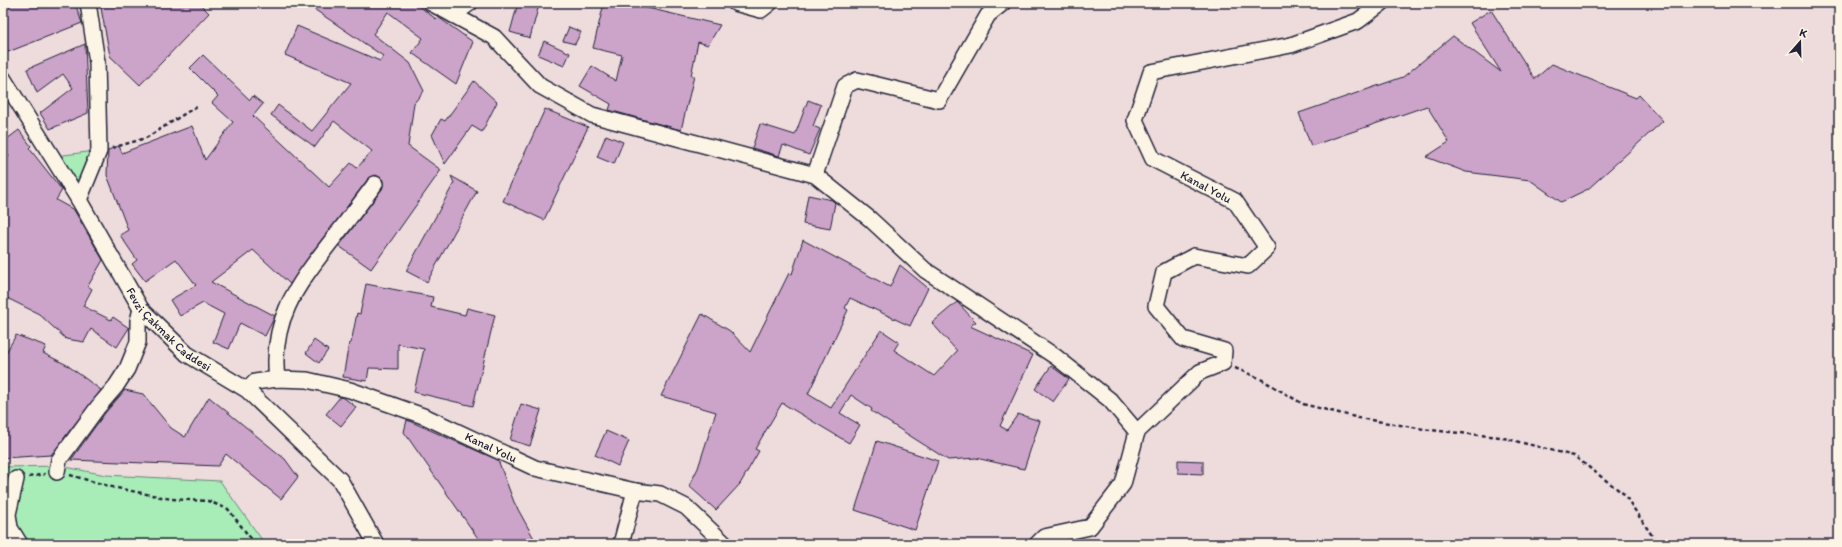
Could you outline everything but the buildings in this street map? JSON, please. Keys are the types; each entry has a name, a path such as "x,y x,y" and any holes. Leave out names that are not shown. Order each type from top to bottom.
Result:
{"street":[{"path":"79,200 99,151 97,62 88,3"},
{"path":"431,3 494,37 540,86 592,115 815,175 870,219 925,270 1056,357 1110,400 1137,432"},
{"path":"454,15 470,3"},
{"path":"735,3 761,10 770,3"},
{"path":"815,175 845,86 857,80 939,100 988,15 1003,3"},
{"name":"Kanal Yolu","path":"1223,363 1224,351 1183,339 1156,306 1164,272 1194,256 1248,266 1267,248 1235,201 1153,159 1135,120 1151,72 1291,45 1358,21 1382,3"},
{"name":"Fevzi Çakmak Caddesi","path":"3,78 79,200 141,309 187,354 247,390 340,480 376,544"},
{"path":"277,378 275,356 278,334 296,290 310,268 375,184"},
{"path":"57,472 60,460 98,407 116,386 127,369 138,342 138,321 141,309"},
{"path":"1037,544 1044,537 1090,527 1123,484 1137,432 1200,372 1223,363"},
{"name":"Kanal Yolu","path":"247,390 255,382 277,378 307,380 350,390 426,417 535,468 635,491 660,494 686,507 725,544"},
{"path":"16,479 8,514 10,528 20,544"},
{"path":"621,544 635,491"}],"path":[{"path":"99,151 146,138 197,106"},
{"path":"1223,363 1259,378 1303,404 1359,418 1430,430 1500,437 1574,456 1624,494 1653,537 1656,544"},
{"path":"16,479 57,472 112,487 170,499 208,501 228,509 255,544"}],"green space":[{"path":"95,151 78,193 56,156"},
{"path":"60,466 106,475 220,481 265,544 3,544 3,467"}]}
